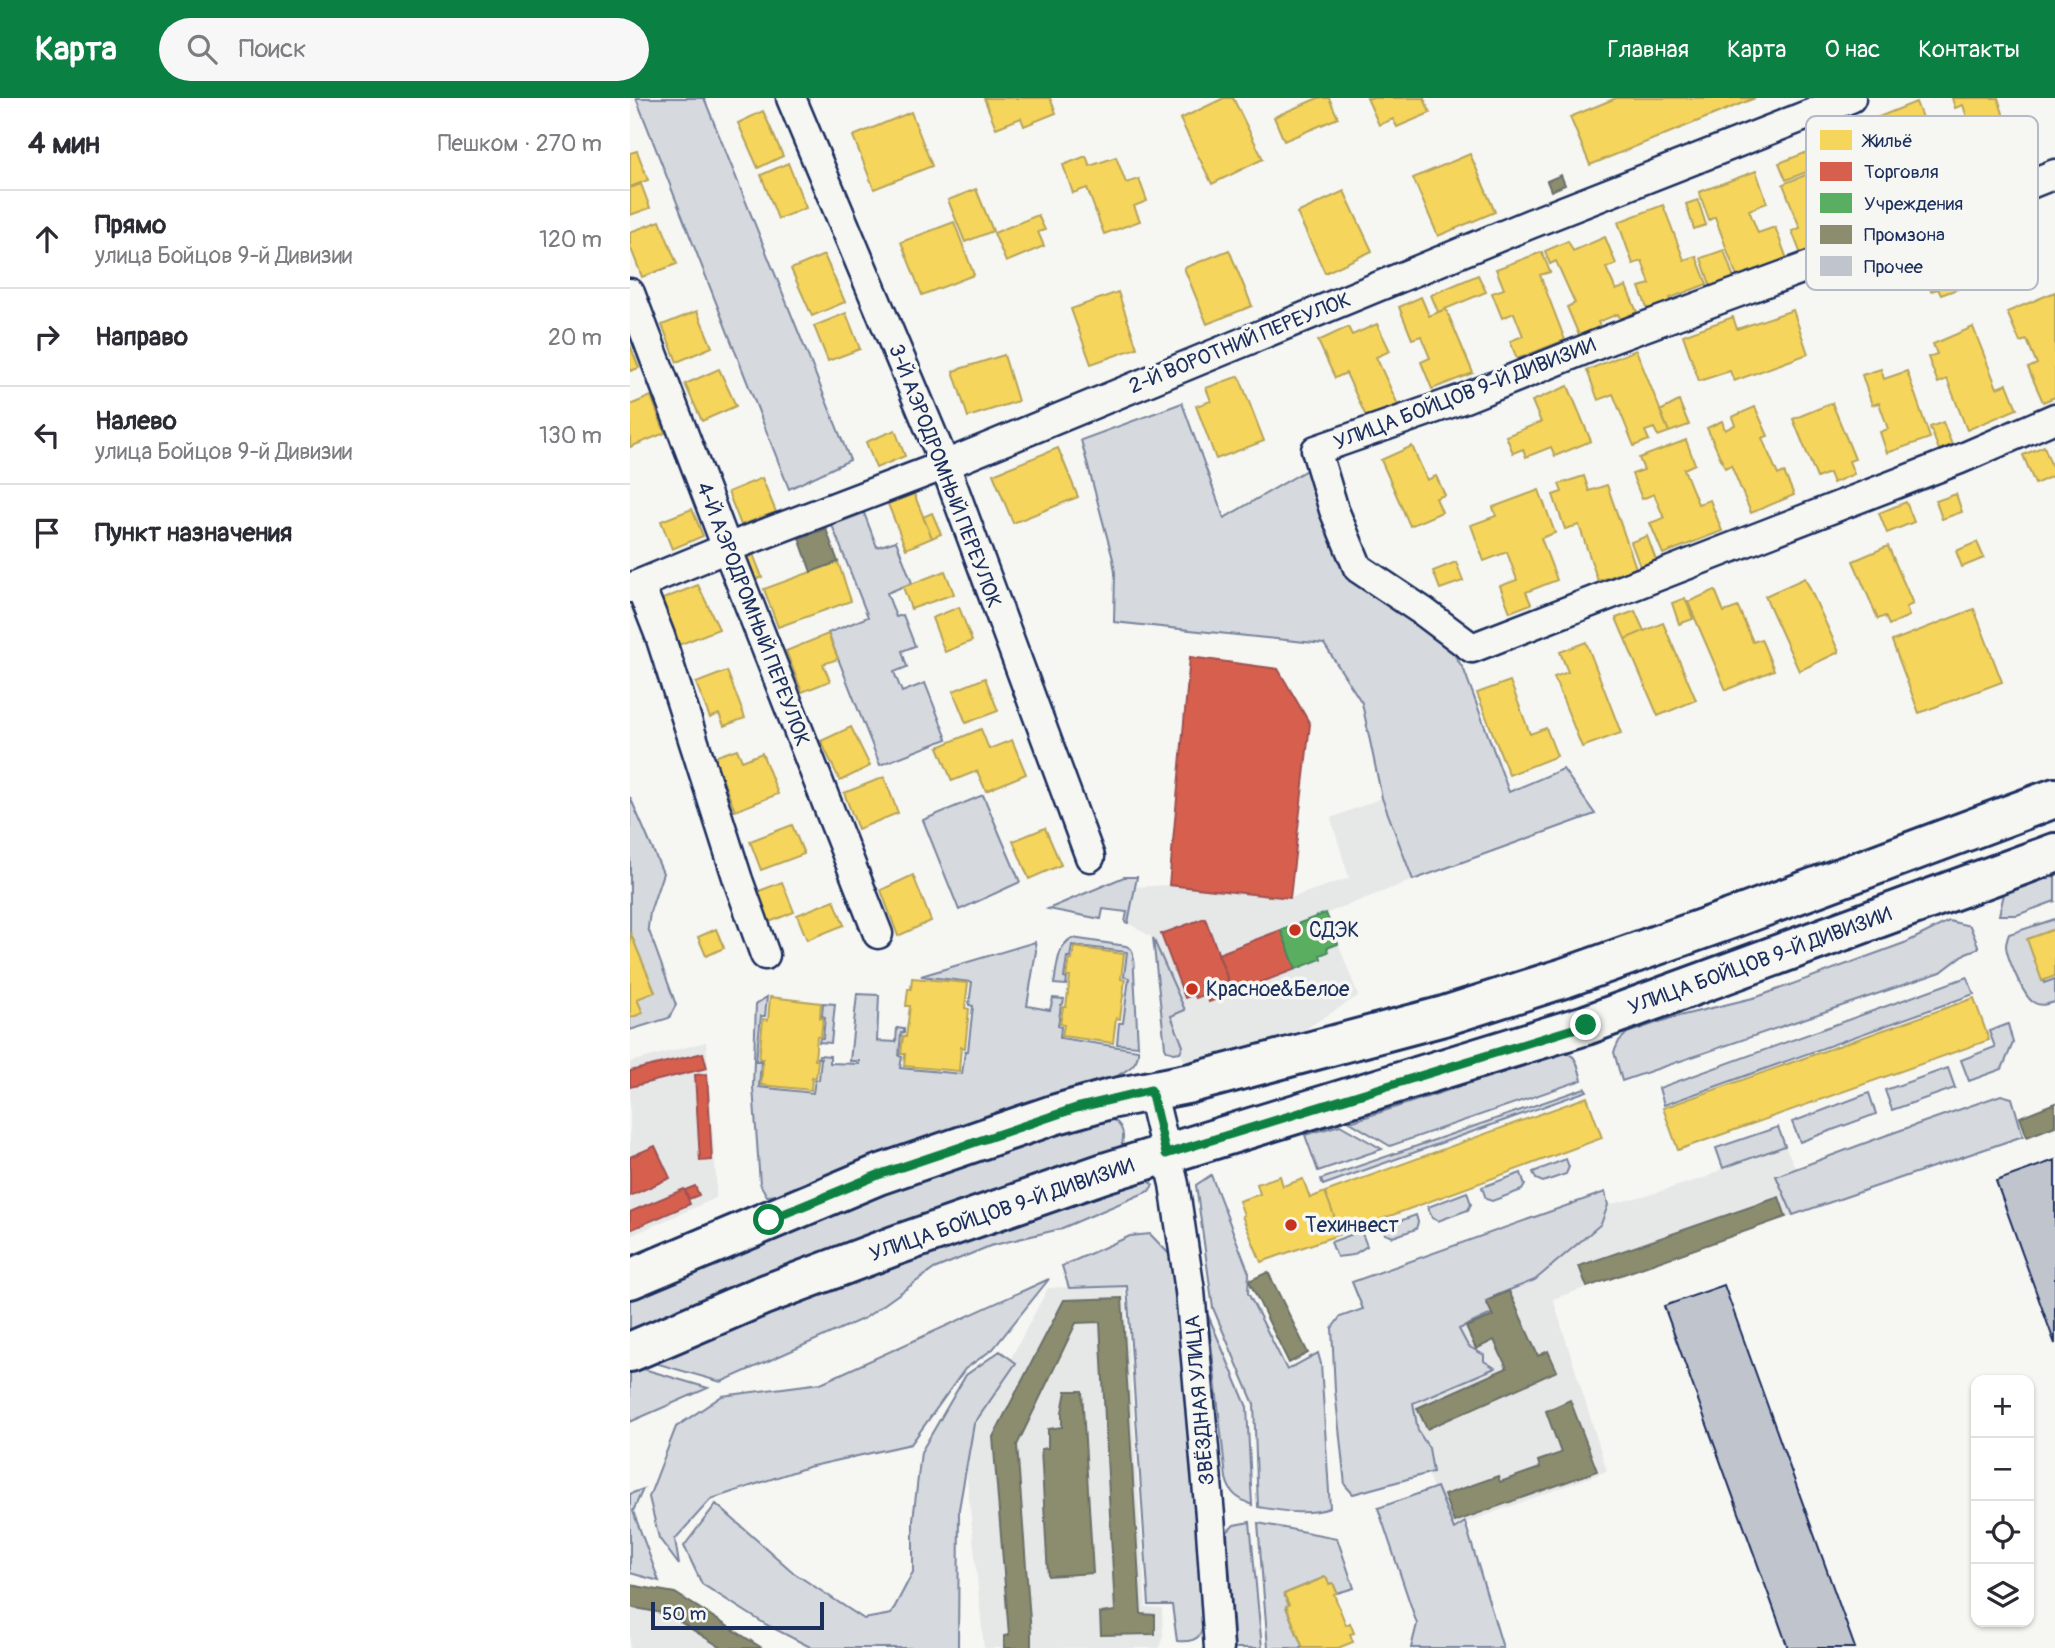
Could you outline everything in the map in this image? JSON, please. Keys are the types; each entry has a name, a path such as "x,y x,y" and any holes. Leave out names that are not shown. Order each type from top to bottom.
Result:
{"main road":[{"path":"630,1279 878,1175 1076,1108 1191,1083 1444,1016 1736,917 2055,798"},
{"name":"УЛИЦА БОЙЦОВ 9-Й ДИВИЗИИ","path":"630,1352 761,1296 894,1245 1166,1154 1586,1025 2055,853"}],"street":[{"name":"3-Й АЭРОДРОМНЫЙ ПЕРЕУЛОК","path":"791,98 945,465 1090,857"},
{"name":"2-Й ВОРОТНИЙ ПЕРЕУЛОК","path":"635,587 727,548 945,465 1530,224 1851,98"},
{"name":"УЛИЦА БОЙЦОВ 9-Й ДИВИЗИИ","path":"2038,181 2055,174"},
{"name":"УЛИЦА БОЙЦОВ 9-Й ДИВИЗИИ","path":"1806,267 1611,339 1465,398 1316,450 1334,510 1358,568 1472,648 1960,459 2055,418"},
{"name":"4-Й АЭРОДРОМНЫЙ ПЕРЕУЛОК","path":"630,293 878,934"},
{"path":"635,587 660,636 733,868 765,955"},
{"name":"ЗВЁЗДНАЯ УЛИЦА","path":"1151,1090 1174,1184 1189,1291 1219,1648"}],"shaded area":[{"path":"636,98 704,98 850,460 789,489"},
{"path":"1182,403 1224,518 1310,468 1348,572 1447,643 1464,670 1509,792 1563,769 1595,814 1413,880 1382,798 1362,703 1324,644 1114,622 1113,559 1081,440"},
{"path":"864,513 877,547 896,541 912,583 887,593 896,617 903,615 915,646 902,651 907,667 894,672 902,692 925,683 947,739 880,765 828,633 868,617 832,525"},
{"path":"983,795 1020,882 959,910 923,820"},
{"path":"630,797 663,873 650,912 648,928 676,1005 669,1018 630,1030"},
{"path":"1382,798 1413,880 1327,913 1358,996 1304,1030 1190,1071 1180,1052 1183,1046 1171,1016 1184,1010 1153,938 1128,923 1136,887 1169,885 1290,898 1349,878 1331,818"},
{"path":"2055,875 2055,901 2017,915 1999,915 2004,894"},
{"path":"1124,877 1137,877 1128,923 1125,922 1127,912 1103,909 1101,919 1048,909"},
{"path":"2055,919 2055,930 2029,940 2044,983 2055,979 2055,1002 2044,1005 2029,999 2009,958 2006,944 2009,934"},
{"path":"1949,921 1970,926 1979,948 1966,953 1941,972 1622,1081 1614,1052 1627,1033 1671,1018 1757,997 1907,942"},
{"path":"1072,938 1131,949 1138,1046 1117,1044 1119,1023 1123,1023 1129,978 1124,977 1127,952 1072,945 1070,957 1067,957 1064,978 1067,979 1066,985 1054,984 1063,946"},
{"path":"1153,938 1185,1010 1171,1016 1183,1046 1180,1052 1167,1051 1165,1047"},
{"path":"1035,942 1036,951 1027,1006 1050,1010 1053,998 1064,999 1058,1026 1061,1027 1060,1038 1138,1050 1131,1067 1114,1078 780,1195 767,1196 760,1184 753,1087 756,1004 767,997 765,1016 761,1016 756,1061 761,1061 759,1087 813,1093 815,1080 819,1080 819,1055 830,1056 830,1063 859,1064 859,1061 850,1061 857,994 879,995 877,1041 896,1042 897,1028 904,1029 904,1033 901,1033 900,1068 962,1074 965,1051 968,1051 973,1006 969,1005 972,982 921,976"},
{"path":"1967,977 1974,994 1664,1105 1659,1088"},
{"path":"823,1003 835,1004 831,1043 819,1042 820,1038 823,1038"},
{"path":"2008,1024 2013,1043 2002,1069 1969,1081 1961,1060 1995,1047 1989,1031"},
{"path":"706,1042 716,1198 630,1236 630,1062"},
{"path":"1563,1053 1575,1059 1582,1080 1390,1146 1350,1122"},
{"path":"1948,1068 1955,1088 1892,1110 1885,1090"},
{"path":"1585,1088 1587,1091 1323,1185 1321,1179"},
{"path":"1869,1093 1876,1114 1800,1142 1792,1122"},
{"path":"2001,1095 2012,1098 2023,1136 1793,1215 1776,1176"},
{"path":"1103,1115 1121,1127 1121,1148 630,1340 630,1292 883,1186"},
{"path":"1340,1125 1382,1149 1318,1171 1305,1135"},
{"path":"1778,1127 1785,1146 1723,1168 1716,1148"},
{"path":"1785,1146 1796,1169 1776,1177 1793,1215 1553,1299 1607,1471 1446,1530 1427,1470 1429,1448 1418,1432 1413,1403 1494,1368 1484,1361 1475,1349 1468,1346 1459,1329 1498,1312 1493,1296 1535,1280 1601,1224 1608,1205 1707,1177 1723,1168"},
{"path":"1566,1159 1569,1167 1566,1174 1543,1182 1536,1179 1533,1172"},
{"path":"1521,1173 1525,1185 1522,1190 1492,1201 1486,1199 1482,1187"},
{"path":"1211,1175 1249,1273 1248,1293 1287,1370 1318,1353 1321,1364 1330,1508 1303,1512 1258,1507 1254,1404 1213,1308 1196,1185"},
{"path":"1137,1177 1148,1180 1153,1185 1149,1191 1060,1229 990,1246 934,1269 865,1318 721,1382 641,1359"},
{"path":"1467,1192 1471,1204 1468,1210 1438,1221 1432,1218 1428,1207"},
{"path":"1605,1192 1608,1205 1601,1224 1535,1280 1494,1296 1498,1311 1459,1329 1468,1346 1484,1355 1484,1361 1495,1368 1413,1403 1418,1431 1429,1448 1433,1472 1353,1494 1345,1485 1335,1390 1332,1328 1340,1317 1363,1309 1352,1282"},
{"path":"1416,1215 1416,1229 1393,1237 1385,1234 1383,1227"},
{"path":"1361,1231 1367,1246 1353,1255 1337,1257 1331,1242"},
{"path":"1150,1234 1171,1256 1187,1412 1204,1613 1199,1636 1185,1641 1177,1641 1172,1605 1149,1605 1127,1286 1069,1288 1062,1266 1130,1236"},
{"path":"1049,1279 993,1349 965,1369 911,1444 808,1467 711,1499 675,1539 679,1565 659,1538 649,1497 676,1427 722,1396 821,1383"},
{"path":"1124,1284 1146,1607 1162,1608 1163,1636 1159,1648 984,1648 964,1447 1048,1288"},
{"path":"1208,1315 1247,1407 1252,1505 1235,1495 1226,1478"},
{"path":"1000,1351 1016,1363 974,1424 959,1509 958,1648 812,1648 765,1624 702,1584 684,1546 716,1504 794,1573 864,1619 891,1614 913,1572 913,1520 921,1452 966,1375"},
{"path":"630,1365 708,1388 630,1422"},
{"path":"1437,1487 1454,1529 1465,1522 1503,1648 1411,1648 1417,1624 1378,1508"},
{"path":"643,1489 633,1511 659,1581 630,1573 630,1494"},
{"path":"1250,1522 1262,1648 1235,1648 1227,1532 1234,1525"},
{"path":"1258,1523 1337,1538 1354,1588 1337,1593 1333,1583 1329,1584 1325,1577 1284,1594 1289,1605 1286,1607 1303,1648 1268,1648"},
{"path":"630,1585 675,1593 762,1648 630,1648"}],"building: Жильё":[{"path":"984,98 1050,98 1056,113 1024,126 1021,118 996,128"},
{"path":"1224,98 1233,98 1263,159 1212,184 1180,119"},
{"path":"1318,98 1329,98 1338,118 1284,141 1274,117"},
{"path":"1367,98 1424,98 1430,113 1397,127 1393,119 1379,125"},
{"path":"1616,98 1755,98 1590,165 1570,117"},
{"path":"1952,98 1998,98 2004,116 1967,116 1963,105 1955,108"},
{"path":"1916,102 1921,116 1881,116"},
{"path":"763,111 783,156 758,168 738,123"},
{"path":"911,112 932,166 874,189 853,136"},
{"path":"637,151 648,180 630,187 630,153"},
{"path":"1806,153 1806,172 1786,180 1779,163"},
{"path":"1470,154 1495,212 1438,236 1413,178"},
{"path":"1086,156 1090,166 1116,157 1126,183 1139,179 1147,201 1134,206 1140,221 1104,234 1087,188 1073,193 1063,165"},
{"path":"788,163 806,208 778,219 761,175"},
{"path":"1756,171 1767,203 1749,210 1758,233 1775,227 1787,259 1737,277 1715,217 1709,220 1699,192"},
{"path":"1806,175 1806,255 1802,257 1792,231 1800,228 1783,184"},
{"path":"641,184 650,208 630,215 630,188"},
{"path":"976,189 993,231 965,242 948,200"},
{"path":"1344,191 1372,251 1325,273 1297,213"},
{"path":"1698,200 1706,225 1694,229 1686,204"},
{"path":"1663,205 1684,260 1696,256 1707,284 1670,298 1673,304 1649,313 1639,287 1650,284 1642,261 1633,264 1618,222"},
{"path":"1038,215 1045,230 1038,232 1044,246 1006,262 994,233"},
{"path":"660,221 677,264 642,277 630,246 630,232"},
{"path":"954,222 974,275 922,295 901,242"},
{"path":"1605,237 1616,264 1606,268 1616,290 1626,286 1637,312 1620,319 1618,314 1598,322 1602,331 1581,340 1567,307 1575,303 1556,261 1550,264 1545,251 1568,241 1573,251"},
{"path":"1229,250 1252,306 1207,324 1184,268"},
{"path":"1724,250 1735,282 1712,290 1701,258"},
{"path":"1542,252 1550,272 1540,275 1565,340 1517,359 1510,341 1523,336 1514,313 1502,318 1492,293 1504,289 1496,269"},
{"path":"824,255 845,302 812,316 791,269"},
{"path":"1478,275 1486,292 1438,312 1431,295"},
{"path":"1938,290 1955,290 1941,295"},
{"path":"1118,292 1137,348 1091,364 1071,309"},
{"path":"2055,292 2055,397 2043,402 2028,368 2037,364 2027,340 2020,342 2007,312"},
{"path":"1421,297 1429,316 1446,309 1473,373 1432,389 1421,362 1430,358 1421,336 1412,339 1399,307"},
{"path":"1793,310 1808,354 1734,381 1730,371 1699,381 1683,335 1733,317 1737,329"},
{"path":"697,311 712,347 677,362 662,325"},
{"path":"846,313 860,349 828,361 814,326"},
{"path":"1377,324 1390,351 1376,357 1400,409 1369,423 1346,373 1335,378 1318,341 1348,327 1352,335"},
{"path":"1973,327 1997,388 2007,384 2017,409 1967,430 1947,379 1938,383 1928,357 1937,354 1933,344"},
{"path":"630,345 639,368 630,371"},
{"path":"1636,350 1669,432 1658,436 1654,428 1645,431 1649,440 1634,446 1613,394 1598,400 1587,370"},
{"path":"1004,355 1018,401 968,417 953,371"},
{"path":"719,369 736,406 702,421 685,384"},
{"path":"1881,369 1884,379 1907,371 1930,438 1887,453 1880,432 1888,429 1879,403 1872,405 1862,375"},
{"path":"1239,376 1264,441 1216,459 1196,406 1211,401 1206,388"},
{"path":"1568,386 1591,441 1555,456 1551,447 1526,457 1523,449 1513,453 1506,436 1541,422 1532,401"},
{"path":"651,396 665,433 630,447 630,405"},
{"path":"1679,401 1689,425 1669,432 1660,411"},
{"path":"1832,403 1855,459 1849,461 1854,474 1833,483 1829,473 1817,478 1793,419"},
{"path":"1755,407 1768,436 1762,438 1778,475 1784,472 1794,495 1751,513 1731,465 1725,468 1707,428 1722,421 1725,430 1735,425 1732,417"},
{"path":"1943,422 1952,445 1939,450 1930,427"},
{"path":"895,430 905,456 876,468 866,442"},
{"path":"1686,440 1695,464 1684,469 1698,504 1710,500 1722,531 1663,554 1650,523 1664,518 1654,494 1642,499 1632,474 1644,470 1639,458"},
{"path":"1412,446 1427,480 1436,476 1445,495 1436,498 1442,512 1410,526 1381,460"},
{"path":"2044,446 2055,475 2035,484 2023,455"},
{"path":"1058,448 1078,497 1013,523 993,474"},
{"path":"1584,476 1589,491 1607,485 1636,568 1598,581 1579,525 1565,529 1553,495 1562,492 1559,484"},
{"path":"762,478 776,512 741,525 728,492"},
{"path":"1539,490 1555,533 1541,538 1557,580 1526,592 1531,604 1510,612 1500,586 1517,580 1507,552 1484,561 1471,525 1496,516 1493,507"},
{"path":"914,494 932,538 906,549 888,504"},
{"path":"1956,494 1962,512 1942,519 1936,501"},
{"path":"1906,502 1914,522 1887,533 1879,513"},
{"path":"692,509 703,536 672,549 661,521"},
{"path":"932,513 941,534 932,538 923,517"},
{"path":"1647,536 1657,563 1641,569 1631,542"},
{"path":"1977,542 1984,558 1962,567 1956,551"},
{"path":"1888,546 1913,604 1906,607 1909,616 1889,625 1885,616 1878,619 1853,561"},
{"path":"753,554 762,577 745,584 736,560"},
{"path":"838,562 851,601 778,627 764,589"},
{"path":"1456,562 1463,581 1440,589 1433,571"},
{"path":"945,571 954,594 911,609 903,587"},
{"path":"1805,578 1839,652 1799,671 1765,596"},
{"path":"698,585 719,629 676,646 660,600"},
{"path":"1715,590 1724,612 1738,607 1753,642 1761,639 1774,670 1726,690 1688,602"},
{"path":"1685,598 1693,619 1679,624 1672,603"},
{"path":"959,607 972,641 945,652 932,618"},
{"path":"1974,609 2002,682 1919,713 1892,641"},
{"path":"1635,611 1644,631 1625,639 1616,618"},
{"path":"1663,623 1696,700 1658,716 1625,639"},
{"path":"828,634 838,659 823,664 830,681 802,692 786,651"},
{"path":"1586,642 1621,733 1582,747 1554,677 1568,672 1560,652"},
{"path":"727,671 745,718 724,726 719,714 710,718 696,683"},
{"path":"985,678 998,711 966,723 953,691"},
{"path":"1510,681 1530,734 1546,728 1557,756 1509,775 1477,693"},
{"path":"851,727 870,766 840,781 821,741"},
{"path":"981,729 989,749 1012,740 1026,774 986,791 977,771 952,781 938,747"},
{"path":"737,749 742,761 762,753 778,794 735,811 714,757"},
{"path":"884,777 898,813 858,829 844,793"},
{"path":"792,825 804,854 761,870 750,841"},
{"path":"1045,828 1061,865 1029,879 1013,841"},
{"path":"913,875 931,921 898,936 881,890"},
{"path":"782,882 794,912 767,923 754,893"},
{"path":"834,900 844,925 807,940 797,915"},
{"path":"716,929 724,948 706,956 698,937"},
{"path":"2055,929 2055,976 2042,981 2027,939"},
{"path":"630,932 655,992 637,999 643,1013 630,1018"},
{"path":"1074,947 1124,954 1121,979 1125,980 1120,1019 1116,1018 1113,1043 1062,1036 1064,1025 1060,1024 1063,1007 1066,1007 1070,977 1066,977"},
{"path":"912,978 968,983 965,1008 969,1009 965,1048 961,1047 959,1071 904,1066 905,1054 901,1054 903,1036 906,1037 910,1006 906,1006"},
{"path":"770,997 821,1003 821,1037 817,1036 816,1078 812,1077 811,1090 761,1085 763,1059 759,1059 763,1019 768,1020"},
{"path":"1974,998 1989,1040 1678,1150 1663,1108"},
{"path":"1587,1097 1602,1138 1341,1234 1325,1192"},
{"name":"Техинвест","path":"1280,1176 1283,1186 1303,1179 1310,1198 1325,1192 1341,1234 1261,1262 1242,1216 1244,1215 1239,1201 1260,1194 1257,1184"},
{"path":"1326,1577 1329,1584 1333,1583 1337,1593 1334,1594 1346,1625 1350,1623 1354,1633 1350,1634 1353,1642 1338,1648 1303,1648 1284,1594"}],"building: Торговля":[{"path":"1190,657 1278,669 1310,724 1290,898 1169,885"},
{"path":"1205,918 1233,993 1209,1002 1206,994 1196,998 1194,994 1185,998 1161,934"},
{"path":"1281,930 1296,969 1233,993 1218,954"},
{"path":"703,1053 707,1068 630,1087 630,1071"},
{"path":"707,1074 712,1160 700,1161 695,1075"},
{"path":"655,1146 670,1178 630,1196 630,1157"},
{"path":"695,1186 699,1195 689,1199 685,1190"},
{"path":"684,1189 690,1204 630,1230 630,1212"}],"building: Учреждения":[{"path":"1326,913 1338,944 1327,948 1328,952 1320,955 1321,959 1296,969 1281,930"}],"building: Промзона":[{"path":"1561,175 1565,185 1551,191 1547,181"},
{"path":"826,529 838,562 811,572 799,538"},
{"path":"2055,1103 2055,1126 2027,1137 2020,1117"},
{"path":"1779,1197 1786,1217 1587,1287 1579,1266"},
{"path":"1268,1272 1308,1353 1289,1363 1249,1281"},
{"path":"1509,1291 1538,1356 1548,1351 1557,1371 1427,1429 1417,1408 1507,1368 1494,1340 1476,1349 1466,1327 1493,1316 1486,1301"},
{"path":"1122,1298 1141,1614 1155,1615 1155,1634 1101,1635 1100,1613 1115,1611 1100,1322 1076,1323 1017,1445 1031,1648 1004,1648 1004,1636 1009,1635 993,1437 1064,1300"},
{"path":"1066,1391 1082,1391 1093,1573 1048,1576 1041,1449 1048,1448 1048,1429 1062,1427"},
{"path":"1570,1400 1597,1471 1454,1522 1444,1495 1498,1476 1500,1482 1540,1468 1538,1461 1561,1453 1546,1411"},
{"path":"630,1585 675,1593 762,1648 722,1648 667,1614 630,1607"}],"building: Прочее":[{"path":"2055,1160 2055,1344 1996,1181"},
{"path":"1724,1285 1855,1648 1788,1648 1664,1306"}],"place":[{"name":"СДЭК","path":"1295,930"},
{"name":"Красное&Белое","path":"1192,989"},
{"name":"Техинвест","path":"1291,1225"}],"route":[{"path":"769,1220 878,1175 1053,1115 1110,1099 1151,1090 1166,1154 1586,1025"}]}
